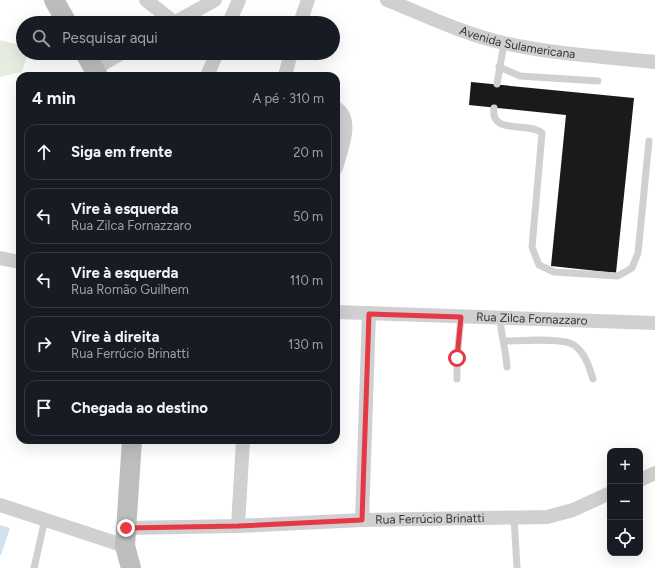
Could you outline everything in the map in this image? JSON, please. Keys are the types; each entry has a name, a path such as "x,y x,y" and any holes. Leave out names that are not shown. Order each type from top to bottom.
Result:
{"street":[{"path":"54,0 63,16"},
{"path":"146,0 165,16"},
{"path":"186,16 215,0"},
{"path":"232,16 239,0"},
{"path":"302,16 308,0"},
{"name":"Avenida Sulamericana","path":"387,0 472,34 504,43 542,50 655,62"},
{"path":"92,66 106,60"},
{"path":"209,72 214,60"},
{"path":"286,72 289,60"},
{"path":"340,113 344,118 346,127 340,152"},
{"path":"0,258 16,261"},
{"name":"Rua Zilca Fornazzaro","path":"340,312 655,323"},
{"path":"362,520 369,314"},
{"path":"131,568 126,537 132,444"},
{"path":"238,526 243,444"},
{"path":"643,479 655,473"},
{"name":"Rua Ferrúcio Brinatti","path":"0,505 45,519 126,537 238,526 362,520 514,518 558,515 607,495"}],"lane":[{"path":"497,84 504,43"},
{"path":"499,67 520,76 598,81"},
{"path":"494,108 496,120 503,125 538,129 542,133 532,247 538,265 554,272 618,276 632,268 638,253 649,141"},
{"path":"457,378 457,358 461,317"},
{"path":"500,318 503,341 506,349 507,367"},
{"path":"503,341 555,341 572,344 582,353 589,364 593,379"},
{"path":"514,518 517,568"},
{"path":"34,568 45,519"}],"shaded area":[{"path":"0,40 16,44 16,60 26,60 22,72 16,72 16,73 0,77"}],"water":[{"path":"0,525 10,528 1,555 0,555"}],"building":[{"path":"471,82 634,98 616,273 551,266 566,115 469,105"}],"route":[{"path":"126,528 238,526 362,520 369,314 461,317 457,358"}]}
